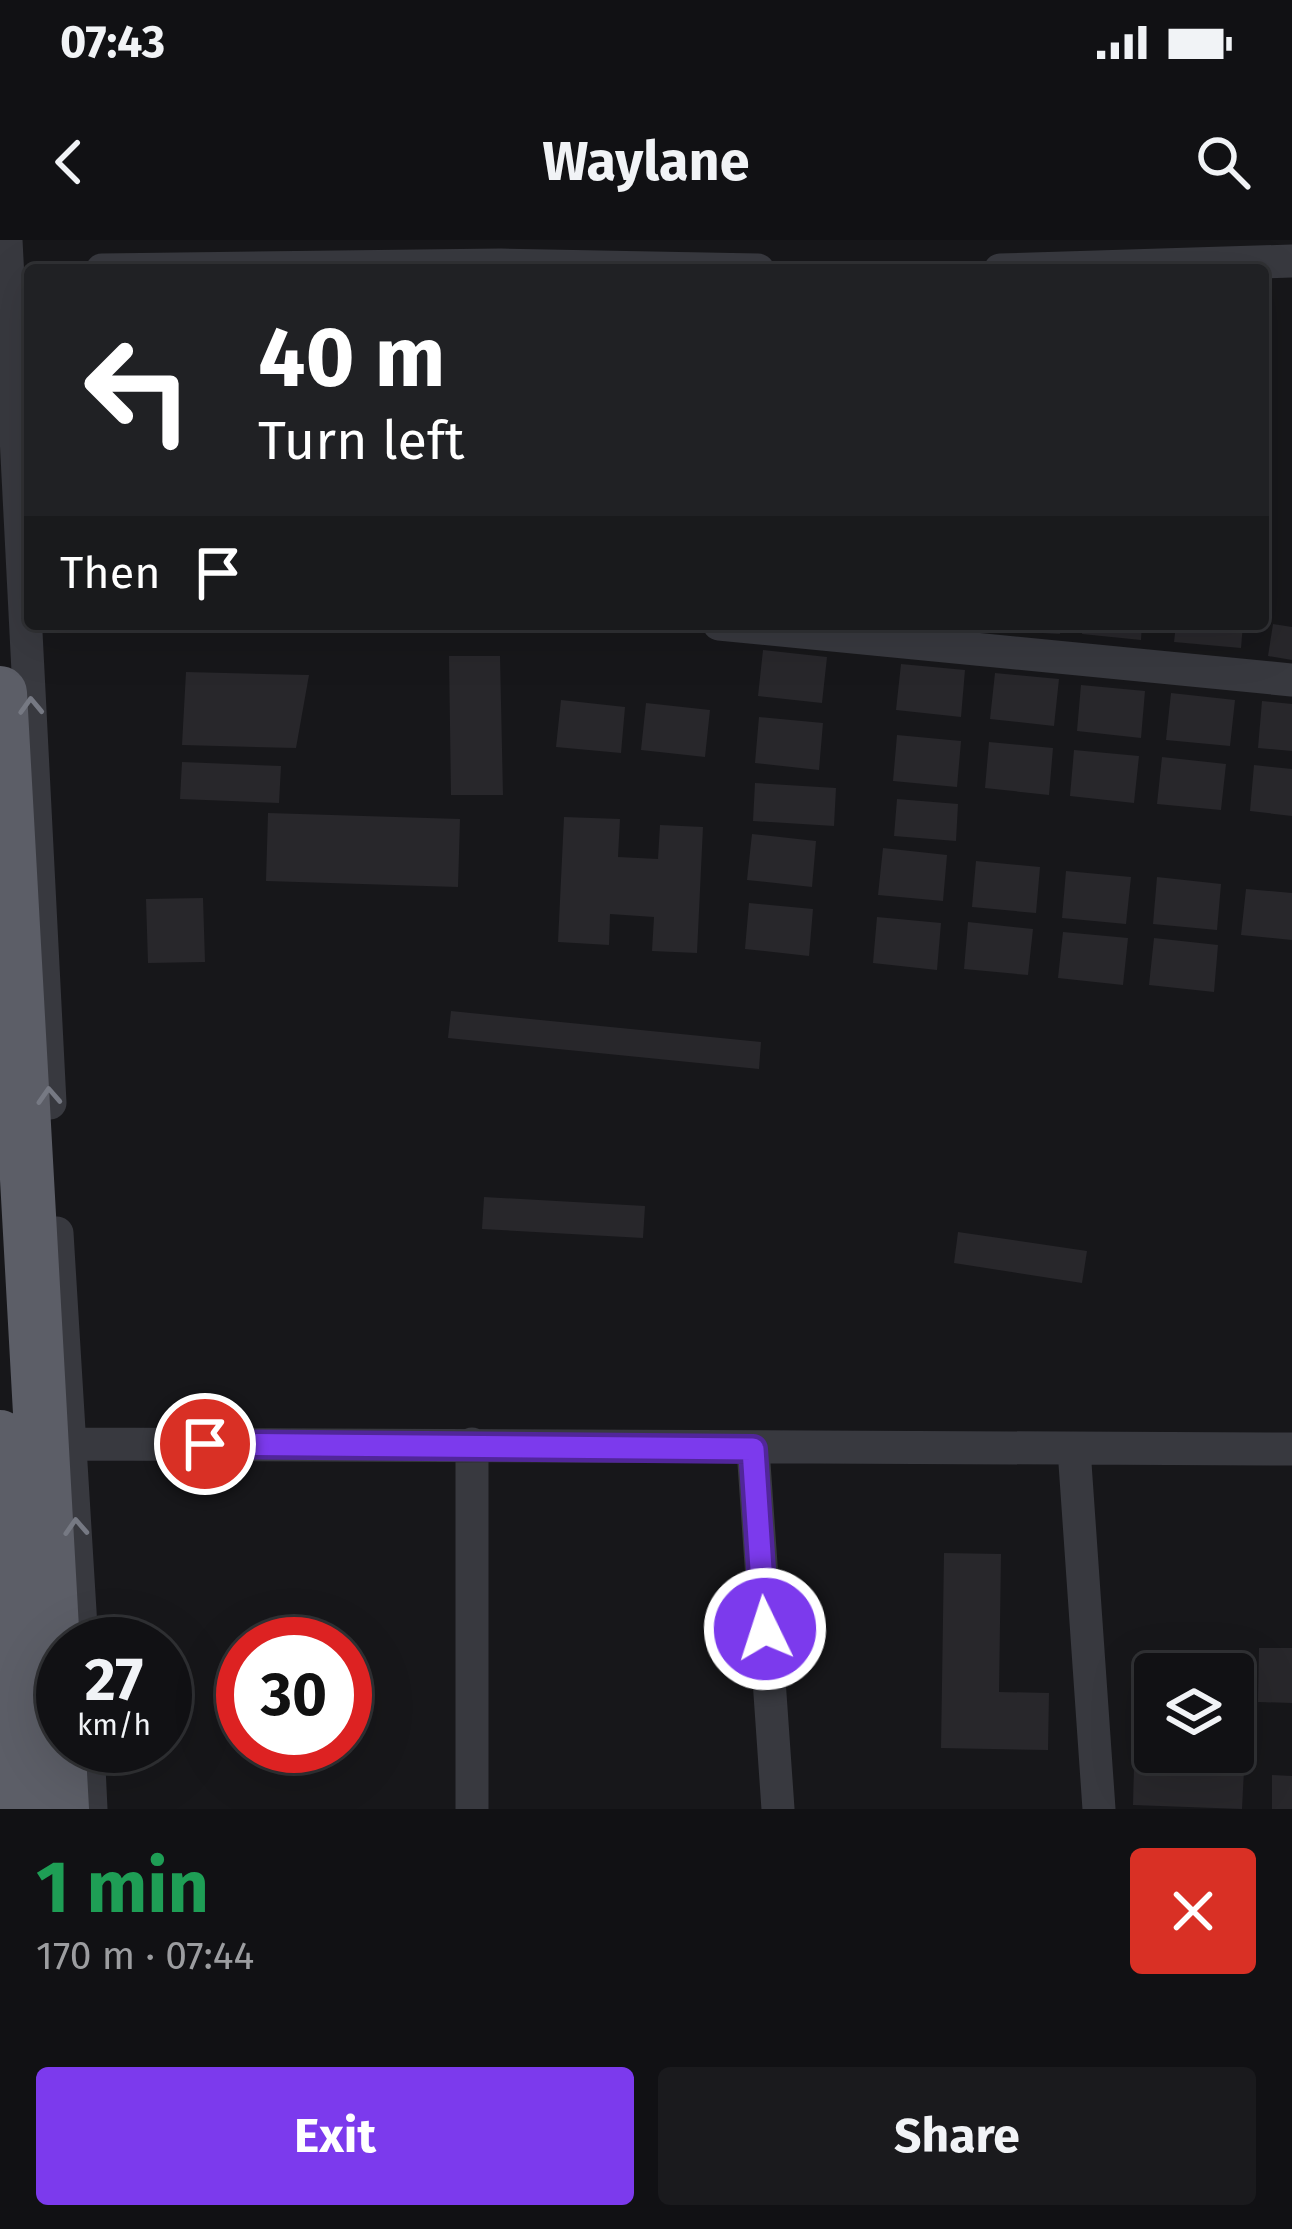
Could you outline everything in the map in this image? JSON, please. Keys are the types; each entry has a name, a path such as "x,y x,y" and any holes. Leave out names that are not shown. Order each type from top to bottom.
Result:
{"highway":[{"path":"0,693 62,1809"},
{"path":"0,1438 22,1809"}],"street":[{"path":"189,264 363,252 626,264"},
{"path":"14,261 24,480"},
{"path":"1195,264 1292,261"},
{"path":"31,630 81,1617"},
{"path":"780,630 1292,680"},
{"path":"72,1444 1292,1449"},
{"path":"472,1444 472,1809"},
{"path":"1074,1448 1099,1809"},
{"path":"753,1449 778,1809"},
{"path":"89,1773 91,1809"}],"building":[{"path":"1273,624 1292,627 1292,660 1268,656"},
{"path":"1060,630 1060,634 1006,631"},
{"path":"1082,630 1142,630 1141,640 1082,634"},
{"path":"1175,630 1242,630 1241,648 1174,642"},
{"path":"763,650 827,657 822,703 758,696"},
{"path":"449,656 500,656 503,795 451,795"},
{"path":"901,664 965,670 961,717 896,710"},
{"path":"186,672 309,675 296,748 182,745"},
{"path":"995,673 1059,679 1054,726 990,719"},
{"path":"1081,685 1145,691 1141,738 1077,731"},
{"path":"1171,693 1235,700 1230,746 1166,740"},
{"path":"561,700 625,707 621,753 556,747"},
{"path":"1262,701 1292,704 1292,751 1258,748"},
{"path":"646,703 710,710 705,757 641,750"},
{"path":"759,717 823,723 819,770 755,763"},
{"path":"897,735 961,741 957,787 893,781"},
{"path":"989,742 1053,748 1049,795 985,788"},
{"path":"1074,750 1139,756 1134,803 1070,796"},
{"path":"1162,757 1226,764 1221,810 1157,804"},
{"path":"182,762 281,766 279,803 180,799"},
{"path":"1254,765 1292,769 1292,816 1250,811"},
{"path":"755,783 836,788 834,826 753,821"},
{"path":"897,799 958,804 956,841 894,836"},
{"path":"268,813 460,819 458,887 266,881"},
{"path":"564,817 620,819 618,857 658,859 660,825 703,827 697,953 652,951 654,917 610,914 609,945 558,942"},
{"path":"752,834 816,841 812,887 747,880"},
{"path":"883,848 947,855 943,901 878,895"},
{"path":"976,861 1040,867 1036,913 972,907"},
{"path":"1066,871 1131,877 1126,924 1062,918"},
{"path":"1157,877 1221,884 1217,930 1153,924"},
{"path":"1246,889 1292,893 1292,940 1241,935"},
{"path":"203,898 205,962 148,963 146,899"},
{"path":"749,903 813,909 809,956 745,949"},
{"path":"877,917 941,923 937,970 873,963"},
{"path":"968,922 1033,929 1028,975 964,969"},
{"path":"1063,932 1128,938 1123,985 1058,978"},
{"path":"1154,938 1218,945 1214,992 1149,985"},
{"path":"451,1011 761,1042 759,1069 448,1038"},
{"path":"484,1197 645,1206 643,1238 482,1229"},
{"path":"958,1232 1087,1251 1082,1283 954,1263"},
{"path":"944,1553 1001,1554 999,1692 1049,1693 1048,1750 941,1748"},
{"path":"1259,1648 1292,1648 1292,1703 1258,1702"},
{"path":"1134,1766 1134,1773 1244,1773 1242,1809 1133,1805"},
{"path":"1272,1775 1292,1776 1292,1809 1272,1809"}],"route":[{"path":"205,1444 753,1449 765,1629"}]}
